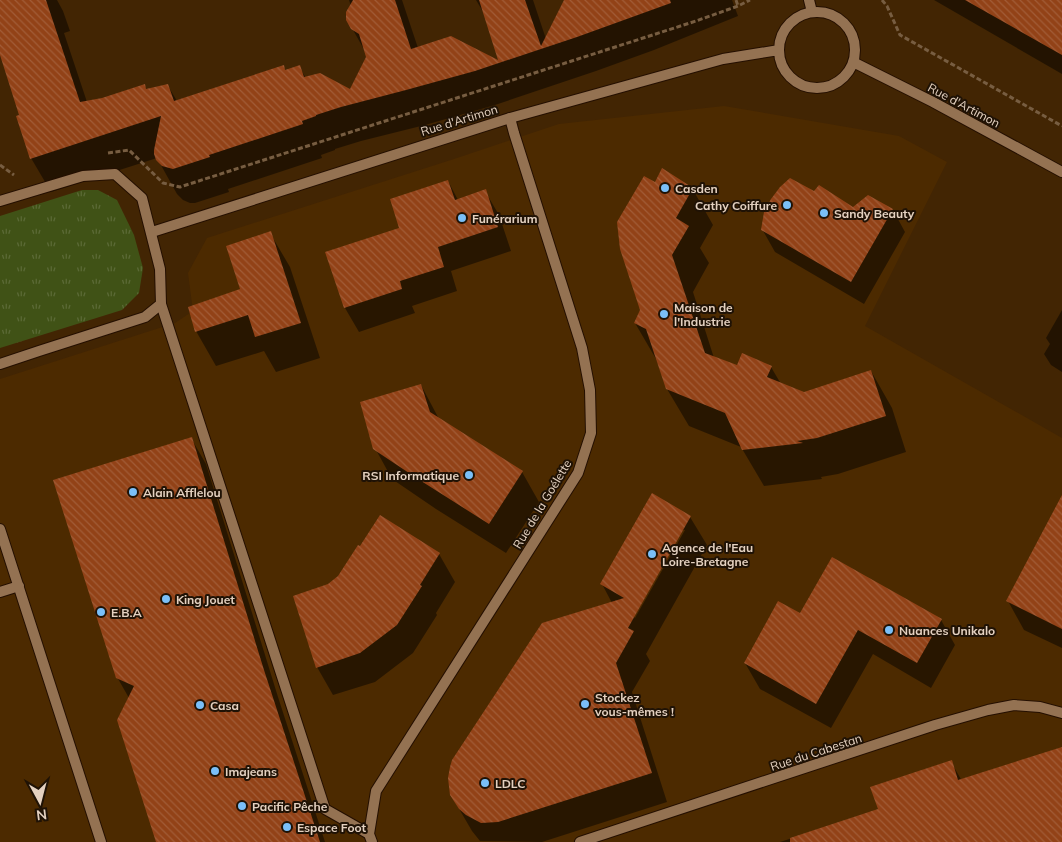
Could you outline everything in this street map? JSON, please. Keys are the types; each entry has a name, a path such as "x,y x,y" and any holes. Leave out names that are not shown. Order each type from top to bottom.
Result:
{"street":[{"path":"809,0 812,12"},
{"path":"812,12 828,13 842,20 851,32 855,47 853,62 847,74 837,82 824,87 811,87 798,83 788,74 782,63 779,50 784,32 796,18 812,12"},
{"name":"Rue d'Artimon","path":"152,232 510,118 723,59 779,50"},
{"name":"Rue d'Artimon","path":"853,62 933,102 1062,172"},
{"name":"Rue de la Goélette","path":"371,838 376,791 578,473 591,433 590,390 582,348 510,118"},
{"path":"0,201 83,176 115,174 142,198 160,269 161,304 325,809 371,838"},
{"path":"0,364 145,318 161,304"},
{"path":"0,529 101,842"},
{"path":"0,592 19,586"},
{"name":"Rue du Cabestan","path":"580,842 988,710 1014,705 1040,707 1062,713"}],"path":[{"path":"736,0 738,6"},
{"path":"101,154 128,150 163,183 180,187 504,84 738,6 750,0"},
{"path":"882,0 887,6 900,35 1062,126"},
{"path":"0,165 15,176"}],"shaded area":[{"path":"724,106 899,136 947,162 865,326 1062,438 1062,842 0,842 0,379 175,323 193,311 188,273 207,238 559,124"}],"green space":[{"path":"82,190 98,190 117,200 134,235 143,268 139,293 122,310 0,348 0,216"}],"building":[{"path":"0,0 46,0 80,102 102,98 145,84 146,89 168,84 174,101 284,65 285,70 300,65 304,77 320,73 350,89 366,57 359,34 351,29 346,20 346,12 353,0 395,0 411,49 451,36 498,60 479,0 525,0 541,46 564,0 670,0 671,3 475,71 316,115 302,121 303,124 173,169 162,166 156,160 154,154 161,116 30,159 16,116 19,115 0,55"},
{"path":"965,0 1062,0 1062,55"},
{"name":"Maison de l'Industrie","path":"662,168 693,188 676,218 689,226 672,255 705,353 737,365 742,353 772,366 767,377 804,392 871,370 886,416 817,438 797,441 803,443 742,450 725,413 666,389 646,329 634,323 640,310 620,249 617,222 644,176 655,182"},
{"path":"790,178 814,191 819,185 853,207 868,195 893,209 851,282 761,230 764,212 771,199"},
{"path":"448,180 455,200 486,189 498,227 438,247 444,267 400,281 402,289 344,308 325,252 399,228 390,199"},
{"path":"271,231 301,323 255,337 248,315 195,332 188,307 240,289 226,246"},
{"path":"421,384 430,412 523,471 489,524 373,449 360,402"},
{"path":"192,437 264,670 320,842 156,842 117,720 134,686 116,678 53,480"},
{"path":"652,493 691,516 628,628 634,631 616,663 652,773 498,822 481,823 466,815 459,809 450,795 448,778 452,760 542,623 624,598 600,584"},
{"path":"1062,495 1062,629 1006,601"},
{"path":"380,515 440,553 397,625 360,653 316,668 293,596 328,584 338,576"},
{"path":"832,557 942,619 917,663 858,630 816,704 744,663 778,601 800,613"},
{"path":"1062,747 1062,842 790,842 790,838 878,809 870,787 952,760 958,780"}],"place":[{"name":"Casden","path":"665,188"},
{"name":"Cathy Coiffure","path":"787,205"},
{"name":"Sandy Beauty","path":"824,213"},
{"name":"Funérarium","path":"462,218"},
{"name":"Maison de l'Industrie","path":"664,314"},
{"name":"RSI Informatique","path":"469,475"},
{"name":"Alain Afflelou","path":"133,492"},
{"name":"Agence de l'Eau Loire-Bretagne","path":"652,554"},
{"name":"King Jouet","path":"166,599"},
{"name":"E.B.A","path":"101,612"},
{"name":"Nuances Unikalo","path":"889,630"},
{"name":"Stockez vous-mêmes !","path":"585,704"},
{"name":"Casa","path":"200,705"},
{"name":"Imajeans","path":"215,771"},
{"name":"LDLC","path":"485,783"},
{"name":"Pacific Pêche","path":"242,806"},
{"name":"Espace Foot","path":"287,827"}]}
